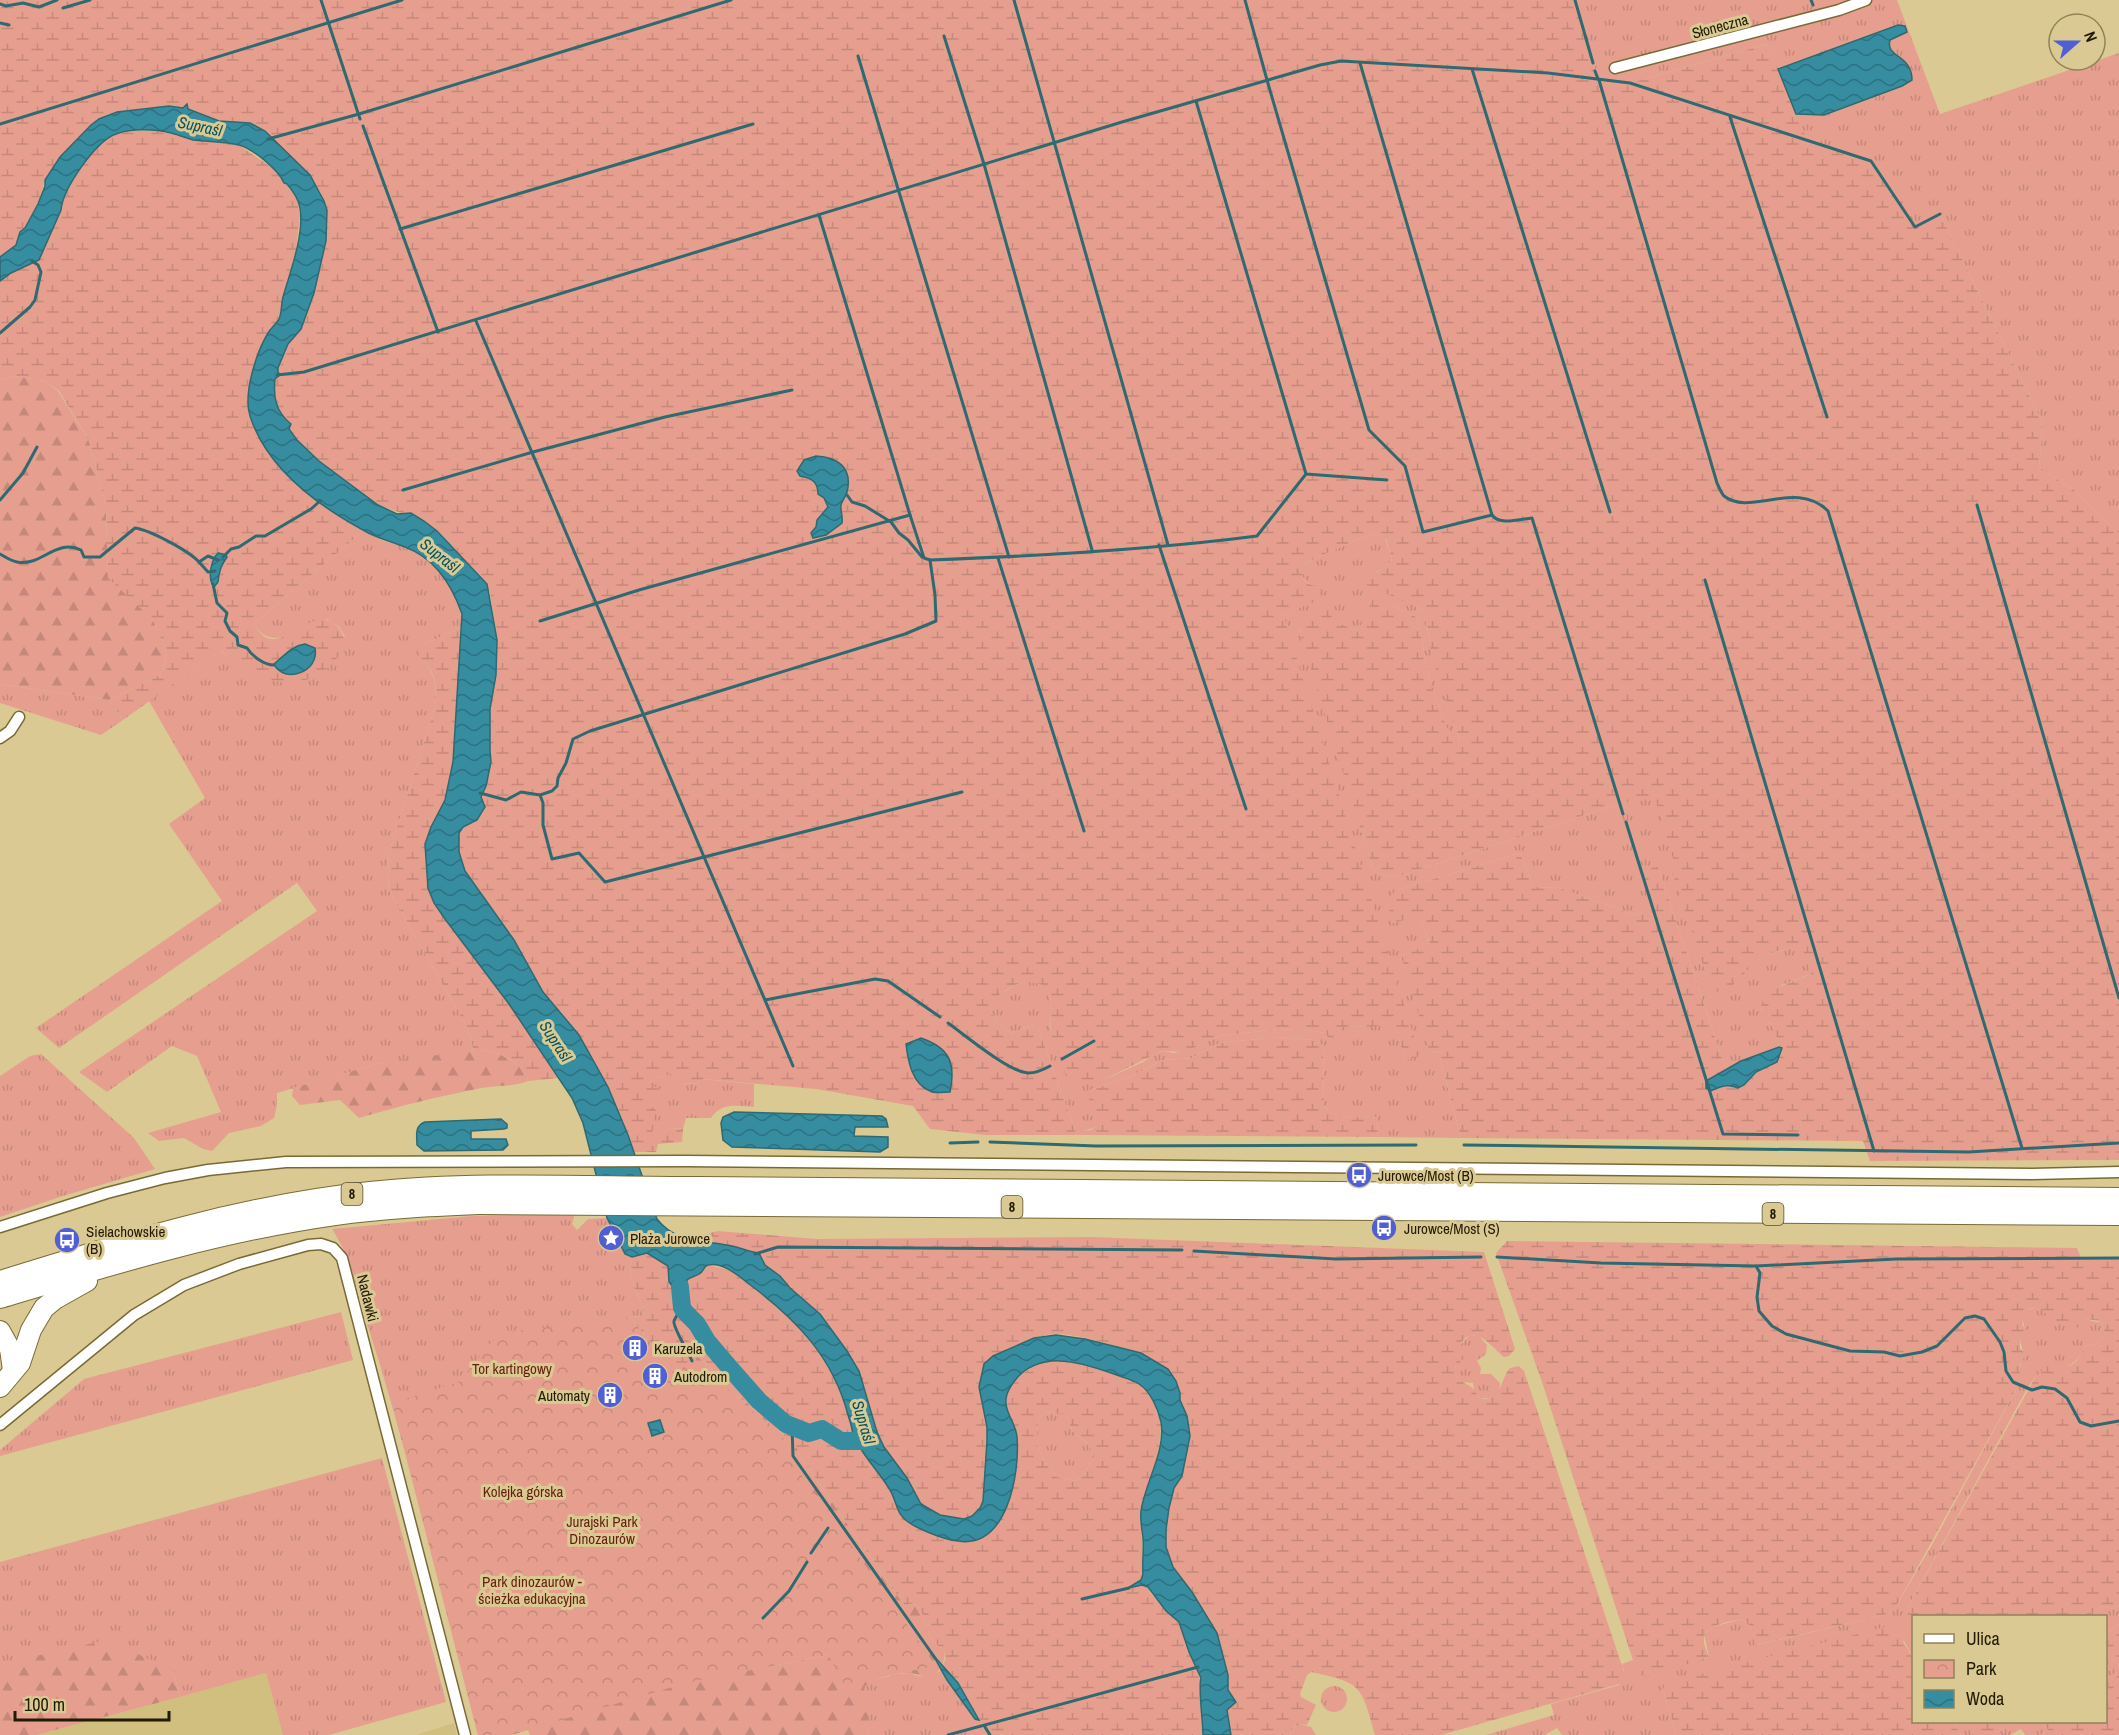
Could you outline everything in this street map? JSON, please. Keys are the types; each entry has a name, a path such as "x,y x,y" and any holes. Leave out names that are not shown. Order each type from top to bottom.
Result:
{"highway":[{"name":"8","path":"0,1281 181,1226 275,1205 404,1189 485,1186 560,1195"},
{"name":"8","path":"0,1298 212,1238 336,1215 560,1195 2119,1198"},
{"name":"8","path":"700,1196 2119,1215"},
{"path":"0,1387 20,1363 31,1330 44,1308 73,1288 128,1261"},
{"path":"0,1331 10,1349 13,1370"}],"street":[{"name":"Słoneczna","path":"1615,68 1828,13 1866,0"},
{"path":"0,738 10,731 19,717"},
{"path":"0,1227 147,1183 208,1170 286,1162 559,1160 2119,1173"},
{"name":"Nadawki","path":"0,1425 115,1329 168,1294 211,1274 271,1255 308,1245 321,1244 333,1248 344,1264 465,1735"}],"shaded area":[{"path":"266,1673 283,1735 36,1735 180,1697"},
{"path":"454,1723 457,1735 416,1735"}],"green space":[{"path":"0,0 1575,0 1598,79 1630,83 1767,44 1805,135 1805,140 1871,161 1915,227 1940,214 2043,424 2039,467 2075,491 2119,534 2119,1160 1870,1161 1863,1141 1461,1138 1438,1051 1430,1053 1401,956 1430,944 1419,916 1393,923 1389,901 1397,890 1520,853 1534,887 1559,888 1635,915 1652,908 1639,866 1658,867 1726,1070 1706,1081 1716,1089 1750,1077 1777,1062 1782,1048 1779,1047 1773,1027 1762,1013 1762,1005 1771,992 1811,974 1801,945 1761,958 1733,985 1720,992 1712,992 1670,866 1675,865 1654,795 1609,807 1409,873 1386,876 1373,869 1301,637 1302,623 1305,618 1314,611 1332,604 1334,611 1330,620 1358,631 1373,599 1416,617 1428,673 1437,700 1453,744 1460,741 1435,667 1426,624 1421,612 1417,607 1365,584 1370,576 1386,567 1392,559 1386,539 1376,534 1367,535 1307,562 1302,570 1303,577 1308,583 1317,586 1322,599 1283,614 1420,1056 1406,1060 1394,1026 1342,1027 1343,1041 1331,1041 1325,1033 1278,1029 1219,1036 1185,1052 1162,1051 1103,1080 1078,1084 1065,1073 1051,1033 1050,998 1040,984 1025,982 1013,986 996,997 991,1005 992,1014 999,1024 1012,1033 1032,1025 1038,1027 1077,1135 985,1135 930,1129 913,1106 816,1089 703,1079 697,1084 680,1083 671,1074 655,1078 654,1086 662,1091 658,1100 643,1098 642,1106 656,1108 652,1135 660,1135 670,1128 683,1129 682,1142 658,1144 656,1152 634,1152 608,1087 579,1035 543,992 514,940 465,871 459,852 459,833 463,827 477,820 491,762 490,709 496,675 497,640 490,593 437,531 404,514 378,505 319,461 297,440 289,429 291,424 278,412 274,398 275,379 288,344 301,329 307,314 326,241 327,210 321,193 310,175 265,131 250,123 219,121 183,108 169,106 117,112 91,125 60,157 45,180 38,204 25,228 20,232 16,245 0,257"},
{"path":"1575,0 1897,0 1940,114 2063,72 2107,72 2107,57 2119,53 2119,534 2075,491 2039,467 2043,424 1940,214 1915,227 1871,161 1805,140 1767,44 1630,83 1598,79"},
{"path":"159,131 192,139 239,145 274,169 297,199 300,216 296,250 280,316 266,335 256,360 248,393 249,413 293,481 322,505 363,531 254,624 263,635 272,639 282,637 322,619 332,622 342,632 346,645 321,673 301,681 276,681 244,670 221,650 123,720 109,700 160,675 166,661 165,648 153,620 108,578 106,505 89,441 59,391 45,381 14,376 0,380 0,281 11,273 39,260 61,210 67,190 89,156 114,134"},
{"path":"14,376 45,381 58,391 89,441 106,505 108,577 153,620 165,648 166,661 160,675 109,700 0,684 0,380"},
{"path":"363,531 387,542 406,547 428,560 438,569 453,590 461,614 461,627 421,646 423,658 434,680 435,707 389,853 388,874 389,890 466,1026 473,1052 377,1064 277,1093 274,1118 261,1126 229,1133 212,1151 203,1149 184,1138 159,1141 148,1133 221,1112 197,1056 172,1046 107,1092 79,1072 317,911 297,883 59,1048 36,1028 222,901 169,824 205,798 149,701 221,650 239,667 345,636 339,627 327,619 298,633 278,638 261,633 254,624"},
{"path":"1376,534 1385,538 1392,559 1386,568 1376,572 1422,612 1432,653 1460,742 1453,745 1437,700 1428,673 1416,617 1388,604 1358,631 1329,620 1300,630 1373,869 1386,876 1409,873 1654,794 1676,865 1670,866 1758,960 1766,955 1802,944 1811,974 1782,985 1763,1002 1761,1010 1776,1032 1779,1047 1741,1061 1726,1070 1658,867 1652,909 1635,915 1559,888 1534,887 1520,853 1397,890 1393,923 1419,915 1430,945 1401,956 1431,1053 1438,1051 1461,1138 1378,1137 1377,1117 1348,1117 1329,1111 1324,1106 1323,1046 1316,1040 1277,1037 1219,1043 1192,1058 1163,1060 1125,1079 1090,1090 1096,1127 1084,1131 1085,1135 1077,1135 1038,1027 1032,1025 1012,1033 999,1024 991,1010 990,1006 995,998 1018,984 1036,982 1041,985 1051,1005 1051,1033 1103,1080 1163,1051 1174,1053 1193,1048 1219,1036 1278,1029 1325,1033 1342,1027 1394,1025 1406,1060 1283,614 1321,599 1302,576 1302,570 1307,562 1367,535"},
{"path":"461,627 453,762 445,800 425,844 428,888 445,919 509,1004 558,1078 528,1081 520,1067 503,1056 492,1051 473,1052 466,1026 389,890 389,853 435,707 434,677 418,652 421,646"},
{"path":"0,684 109,700 123,720 101,735 0,703"},
{"path":"1277,1037 1316,1040 1323,1046 1324,1106 1341,1116 1377,1117 1378,1137 1085,1135 1083,1131 1096,1127 1088,1094 1090,1090 1125,1079 1163,1060 1192,1058 1219,1043"},
{"path":"490,1050 524,1070 528,1081 451,1094 359,1118 340,1100 300,1105 292,1096 293,1088 377,1064 451,1053"},
{"path":"41,1054 134,1138 155,1169 0,1217 0,1076 30,1056"},
{"path":"671,1074 680,1083 697,1084 702,1079 754,1084 754,1107 725,1107 711,1118 686,1118 683,1129 670,1128 660,1135 652,1135 643,1112 643,1098 653,1085 655,1078"},
{"name":"Tor kartingowy","path":"575,1213 572,1224 577,1230 588,1219 607,1218 625,1254 632,1257 631,1276 642,1305 642,1316 631,1317 413,1480 352,1273 344,1250 332,1229 472,1216"},
{"path":"718,1231 817,1239 1092,1237 1484,1252 1515,1349 1509,1356 1504,1357 1482,1338 1471,1335 1461,1344 1464,1358 1455,1367 1456,1375 1480,1398 1487,1399 1492,1398 1499,1390 1510,1368 1519,1366 1524,1371 1625,1675 1623,1683 1441,1735 1375,1735 1366,1706 1357,1689 1341,1680 1311,1672 1307,1675 1300,1694 1301,1697 1316,1705 1307,1725 1296,1726 1290,1735 1231,1735 1227,1710 1236,1702 1228,1690 1228,1675 1217,1633 1192,1592 1173,1567 1166,1547 1169,1508 1174,1488 1182,1476 1184,1465 1141,1353 1082,1337 1058,1334 1031,1339 1002,1351 989,1360 983,1367 981,1377 988,1445 983,1501 972,1516 964,1519 940,1515 921,1504 907,1478 884,1447 877,1432 859,1371 820,1314 765,1265 762,1256 728,1245 694,1242 706,1234"},
{"path":"1507,1241 2077,1248 2081,1258 2119,1258 2119,1605 2114,1609 2101,1606 2092,1615 1912,1615 1912,1632 1907,1619 1908,1607 2036,1376 2047,1366 2071,1365 2086,1346 2095,1344 2106,1336 2101,1321 2085,1319 2076,1329 2048,1318 2040,1309 2031,1308 2027,1310 2023,1319 2023,1326 2029,1331 2020,1340 2020,1348 2026,1355 2020,1364 2020,1382 1894,1610 1884,1615 1756,1645 1750,1626 1742,1619 1726,1622 1713,1627 1705,1634 1704,1643 1709,1657 1656,1674 1642,1674 1635,1665 1542,1382 1496,1253"},
{"path":"647,1253 687,1279 709,1265 729,1270 766,1297 799,1326 810,1339 841,1389 859,1446 889,1488 901,1517 964,1542 985,1537 1016,1431 1007,1409 1006,1397 1017,1378 1044,1361 1060,1360 1092,1366 1139,1384 1152,1398 1161,1424 1159,1450 1141,1511 1143,1574 1150,1592 1179,1622 1201,1678 1203,1735 990,1735 942,1667 945,1660 944,1650 931,1637 920,1608 913,1603 905,1606 786,1435 725,1386 718,1374 698,1357 689,1344 683,1343 680,1346 681,1356 688,1361 674,1375 631,1317 642,1316 643,1312 632,1280 632,1257","holes":["1045,1412 1066,1415 1073,1430 1088,1444 1092,1454 1089,1468 1075,1481 1057,1477 1044,1459 1037,1443 1038,1419"]},
{"path":"2036,1307 2044,1310 2049,1318 2078,1325 2085,1319 2101,1321 2106,1336 2095,1344 2086,1346 2073,1363 2065,1367 2053,1366 2036,1376 2028,1387 1908,1607 1912,1655 1904,1641 1663,1689 1676,1735 1562,1735 1557,1728 1545,1735 1486,1735 1554,1715 1551,1704 1619,1685 1624,1676 1622,1664 1633,1660 1637,1669 1644,1675 1649,1675 1709,1657 1704,1634 1712,1627 1742,1619 1750,1626 1757,1645 1884,1615 1894,1610 2020,1382 2023,1352 2020,1340 2025,1329 2022,1317 2027,1310"},
{"path":"341,1312 353,1360 0,1456 0,1450 84,1379"},
{"name":"Jurajski Park Dinozaurów","path":"631,1317 674,1375 689,1366 784,1434 782,1447 936,1666 844,1684 828,1655 686,1683 511,1735 478,1735 392,1403 459,1382 499,1333"},
{"path":"1470,1335 1479,1336 1487,1345 1486,1354 1477,1361 1481,1368 1480,1374 1491,1374 1500,1383 1499,1392 1493,1399 1480,1398 1474,1391 1473,1383 1461,1382 1455,1374 1461,1356 1461,1344"},
{"path":"683,1343 689,1344 698,1357 718,1374 725,1386 783,1432 674,1375 681,1356 680,1346"},
{"path":"1045,1412 1066,1415 1073,1430 1091,1449 1092,1459 1089,1468 1075,1481 1057,1477 1041,1454 1037,1443 1038,1419"},
{"name":"Park dinozaurów - ścieżka edukacyjna","path":"784,1433 797,1448 802,1459 905,1606 913,1603 920,1608 931,1637 944,1650 944,1659 938,1672 931,1677 910,1673 896,1674 880,1678 865,1686 864,1699 869,1716 867,1735 530,1735 528,1730 511,1735 478,1735 413,1480 472,1501 767,1667 828,1655 781,1447"},
{"path":"382,1458 446,1702 329,1735 283,1735 266,1673 180,1697 173,1670 0,1664 0,1562"},
{"path":"2119,1605 2119,1626 2117,1625 2107,1633 2107,1615 2092,1615 2101,1606 2114,1609"},
{"path":"2117,1625 2119,1626 2119,1657 2107,1665 2107,1633"},
{"path":"1885,1627 1898,1634 1912,1655 1912,1723 1954,1723 1961,1735 1676,1735 1663,1689 1666,1683"},
{"path":"107,1640 173,1670 180,1697 36,1735 0,1735 0,1664"},
{"path":"2119,1657 2119,1671 2107,1678 2107,1665"},
{"path":"942,1667 990,1735 867,1735 869,1730 862,1696 864,1686 874,1680 896,1674 909,1673 919,1676 939,1672"},
{"path":"2119,1671 2119,1735 2040,1735 2048,1730 2044,1723 2107,1723 2107,1678"},
{"path":"1334,1686 1343,1690 1347,1699 1343,1708 1334,1712 1325,1708 1321,1699 1325,1690"},
{"path":"1954,1723 1966,1723 1973,1735 1961,1735"},
{"path":"1966,1723 2012,1723 1993,1735 1973,1735"},
{"path":"2012,1723 2044,1723 2048,1730 2040,1735 2025,1735 2021,1729 2010,1735 1993,1735"},
{"path":"1299,1724 1311,1727 1316,1735 1290,1735"}],"water":[{"path":"1898,25 1905,26 1907,32 1890,40 1891,50 1908,65 1912,80 1902,86 1824,115 1796,114 1778,69"},
{"name":"Supraśl","path":"187,104 188,109 219,121 250,123 265,131 310,175 327,210 326,241 314,293 301,329 288,344 278,368 278,373 281,374 275,379 277,404 282,415 291,424 289,429 319,461 378,505 397,514 411,513 437,531 487,584 497,640 496,675 490,709 491,762 481,797 485,807 477,820 463,827 459,833 459,852 465,871 514,940 543,992 579,1035 608,1087 628,1135 657,1219 673,1233 682,1237 759,1253 765,1265 820,1314 859,1371 877,1432 884,1447 907,1478 921,1504 940,1515 964,1519 972,1516 983,1501 987,1427 979,1387 984,1364 993,1356 1034,1338 1056,1335 1085,1339 1141,1353 1168,1369 1180,1393 1190,1436 1182,1476 1174,1488 1169,1508 1166,1547 1173,1567 1192,1592 1217,1633 1228,1675 1228,1690 1236,1702 1227,1710 1231,1735 1203,1735 1201,1678 1179,1622 1166,1611 1148,1587 1142,1585 1128,1588 1141,1580 1143,1574 1141,1511 1158,1456 1162,1433 1156,1406 1147,1391 1139,1384 1130,1379 1072,1362 1045,1362 1032,1366 1021,1374 1011,1386 1006,1400 1006,1407 1017,1437 1016,1470 1007,1506 999,1521 988,1533 975,1540 952,1540 918,1528 901,1515 892,1493 859,1446 853,1442 853,1431 841,1394 822,1357 797,1326 766,1297 725,1268 714,1265 706,1266 701,1273 687,1280 684,1297 686,1309 680,1312 676,1291 669,1282 668,1266 647,1253 632,1257 625,1254 607,1218 583,1123 572,1098 509,1004 434,903 428,888 425,844 445,800 453,762 462,614 458,603 441,574 425,558 405,547 373,535 346,520 296,484 268,453 250,416 249,385 255,362 263,341 280,317 300,234 300,209 296,197 277,172 251,151 239,145 193,140 151,130 116,134 108,138 90,155 74,178 39,260 11,273 0,281 0,257 16,245 20,232 25,228 38,204 45,180 60,157 91,125 117,112 169,106 183,108"},
{"path":"816,456 831,459 842,465 848,476 848,484 841,505 842,523 826,535 813,538 811,533 816,527 817,520 828,507 824,498 818,494 814,481 800,476 797,471 804,460"},
{"path":"218,553 227,557 214,587 211,570 213,560"},
{"path":"305,644 315,648 315,657 307,669 300,673 285,673 274,664 292,649"},
{"path":"921,1038 939,1047 949,1058 952,1073 950,1092 932,1092 924,1088 915,1078 906,1044"},
{"path":"1779,1047 1782,1048 1777,1062 1756,1072 1744,1085 1738,1088 1724,1086 1710,1091 1706,1088 1706,1081 1741,1061"},
{"path":"734,1112 882,1116 886,1119 888,1127 855,1127 854,1136 888,1137 888,1147 880,1152 732,1147 723,1140 721,1123 723,1117"},
{"path":"501,1119 507,1124 507,1128 471,1131 471,1139 506,1139 508,1145 503,1150 424,1151 417,1145 419,1126 425,1122"},
{"path":"660,1420 664,1432 652,1436 648,1423"},
{"path":"933,1655 958,1683 979,1720 975,1719 947,1680"}],"waterway":[{"path":"0,4 6,6 23,3 39,7 57,0"},
{"path":"63,8 90,0"},
{"path":"321,0 360,119"},
{"path":"0,124 402,0"},
{"path":"268,139 359,114 731,0"},
{"path":"1014,0 1168,545"},
{"path":"1245,0 1369,430 1405,466 1423,532 1492,515"},
{"path":"1575,0 1593,63"},
{"path":"1811,0 1813,5"},
{"path":"0,23 9,25"},
{"path":"944,36 984,164 1092,550"},
{"path":"858,56 1009,557"},
{"path":"277,375 304,372 1122,122 1341,61 1548,73 1630,83 1871,161 1915,227 1940,214"},
{"path":"1360,63 1492,515 1505,521 1532,518 1623,814"},
{"path":"1472,69 1610,512"},
{"path":"1595,71 1598,79"},
{"path":"1599,80 1721,492 1735,501 1747,503 1802,498 1815,502 1828,511 2022,1148"},
{"path":"1196,101 1306,474 1387,480"},
{"path":"1730,117 1827,417"},
{"path":"400,229 753,124"},
{"path":"363,126 438,332"},
{"path":"819,215 910,515"},
{"path":"0,333 35,300 41,272 38,265 32,261"},
{"path":"476,321 793,1066"},
{"path":"403,490 665,417 792,390"},
{"path":"0,500 23,473 37,447"},
{"path":"540,621 639,590 910,515 924,558 930,560 1094,552 1257,536 1306,474"},
{"path":"847,495 852,502 865,506 891,522 922,557"},
{"path":"223,557 231,549 239,547 256,536 265,536 311,509 320,501"},
{"path":"1977,505 2119,998"},
{"path":"0,554 8,559 26,562 34,561 56,550 72,547 81,550 84,557 100,557 135,528 169,542 199,562 208,556 218,560"},
{"path":"1159,545 1246,809"},
{"path":"998,558 1084,831"},
{"path":"540,795 552,791 557,786 573,739 590,731 905,634 936,621 930,560"},
{"path":"199,562 208,572 215,571"},
{"path":"1705,580 1874,1151"},
{"path":"213,584 217,603 227,613 225,621 230,631 237,637 238,645 247,648 262,662 274,665"},
{"path":"480,793 506,800 521,792 540,795 543,803 543,825 552,859 579,853 605,882 962,792"},
{"path":"1626,822 1723,1134 1798,1135"},
{"path":"765,1000 875,979 888,981 940,1017"},
{"path":"948,1023 999,1060 1020,1071 1028,1073 1050,1066"},
{"path":"1062,1059 1094,1041"},
{"path":"950,1143 978,1142"},
{"path":"990,1142 1096,1146 1416,1145"},
{"path":"1464,1145 1969,1152 2119,1143"},
{"path":"755,1254 778,1247 1182,1250"},
{"path":"1194,1251 1336,1259 1481,1257"},
{"path":"1497,1257 1601,1263 1756,1266 1760,1273 1757,1297 1759,1311 1772,1326 1786,1334 1850,1351 1884,1352 1900,1356 1922,1352 1937,1346 1965,1318 1975,1316 1984,1319 2000,1342 2004,1352 2006,1371 2013,1382 2032,1390 2042,1387 2055,1389 2067,1398 2080,1422 2091,1426 2119,1421"},
{"path":"1756,1266 1896,1259 2119,1258"},
{"name":"Supraśl","path":"680,1287 682,1308 697,1324 707,1341 759,1401 786,1424 809,1433 822,1429 841,1441 869,1443"},
{"path":"682,1308 674,1324 692,1361"},
{"path":"792,1427 793,1456 935,1658"},
{"path":"811,1553 828,1528"},
{"path":"763,1618 789,1591 807,1562"},
{"path":"1082,1599 1129,1588"},
{"path":"948,1735 1198,1667"},
{"path":"985,1727 990,1735"}],"place":[{"name":"Jurowce/Most (B)","path":"1359,1175"},
{"name":"Jurowce/Most (S)","path":"1384,1228"},
{"name":"Plaża Jurowce","path":"611,1238"},
{"name":"Sielachowskie (B)","path":"67,1240"},
{"name":"Karuzela","path":"635,1348"},
{"name":"Autodrom","path":"655,1376"},
{"name":"Automaty","path":"610,1395"}],"park label":[{"name":"Kolejka górska","path":"523,1491"}]}
